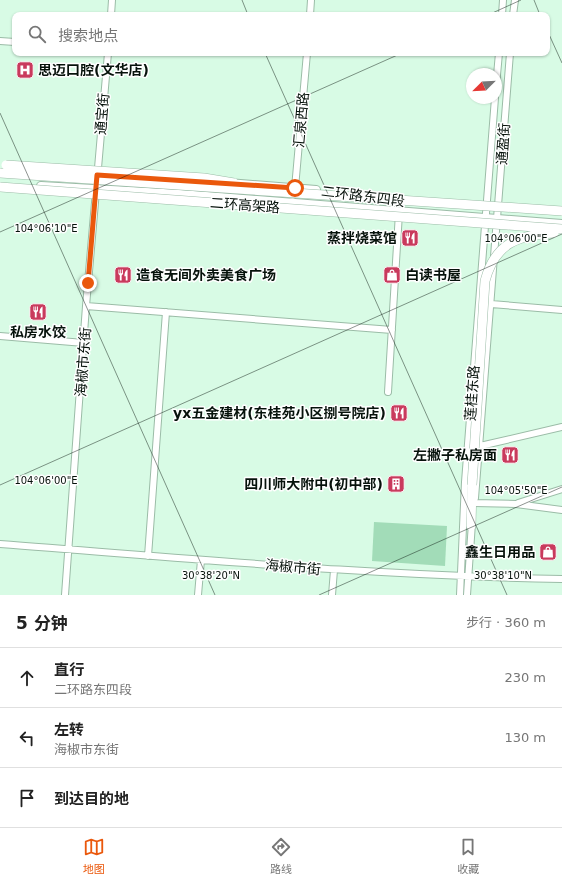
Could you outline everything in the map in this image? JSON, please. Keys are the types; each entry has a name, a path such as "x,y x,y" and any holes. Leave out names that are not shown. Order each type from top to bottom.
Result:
{"highway":[{"name":"二环高架路","path":"1,168 204,178 294,190 562,211"},
{"name":"二环高架路","path":"0,187 562,229"},
{"path":"10,188 39,196 234,209 256,210 293,203"},
{"path":"471,526 472,485 485,281 489,267 500,250 508,244 532,234 562,232"}],"main road":[{"name":"二环路东四段","path":"1,168 294,190 486,210 562,215"},
{"name":"二环路东四段","path":"0,183 293,203 562,224"}],"street":[{"path":"111,12 112,0"},
{"path":"310,12 311,0"},
{"path":"502,12 503,0"},
{"path":"513,12 515,0"},
{"path":"0,41 12,42"},
{"name":"通宝街","path":"97,175 108,56"},
{"name":"汇泉西路","path":"294,190 307,56"},
{"path":"498,68 499,56"},
{"name":"通盈街","path":"498,211 510,56"},
{"name":"通盈街","path":"486,210 495,104"},
{"name":"海椒市东街","path":"65,595 70,549 86,306 97,175"},
{"name":"莲桂东路","path":"464,577 465,482 486,210"},
{"path":"388,392 400,211"},
{"name":"莲桂东路","path":"464,577 480,446 498,211"},
{"path":"491,304 562,310"},
{"path":"86,306 392,330"},
{"path":"148,556 166,312"},
{"path":"0,336 84,343"},
{"path":"480,446 562,428"},
{"path":"516,504 562,489"},
{"path":"474,504 516,504 562,510"},
{"name":"海椒市街","path":"0,544 334,570 464,577 562,579"},
{"path":"198,595 201,560"},
{"path":"332,595 334,570"},
{"path":"460,595 464,577"},
{"path":"464,577 467,595"}],"green space":[{"path":"374,522 447,526 445,566 372,561"}],"place":[{"name":"思迈口腔(文华店)","path":"25,70"},
{"name":"蒸拌烧菜馆","path":"410,238"},
{"name":"造食无间外卖美食广场","path":"123,275"},
{"name":"白读书屋","path":"392,275"},
{"name":"私房水饺","path":"38,312"},
{"name":"yx五金建材(东桂苑小区捌号院店)","path":"399,413"},
{"name":"左撇子私房面","path":"510,455"},
{"name":"四川师大附中(初中部)","path":"396,484"},
{"name":"鑫生日用品","path":"548,552"}],"route":[{"path":"88,283 97,175 295,188"}]}
